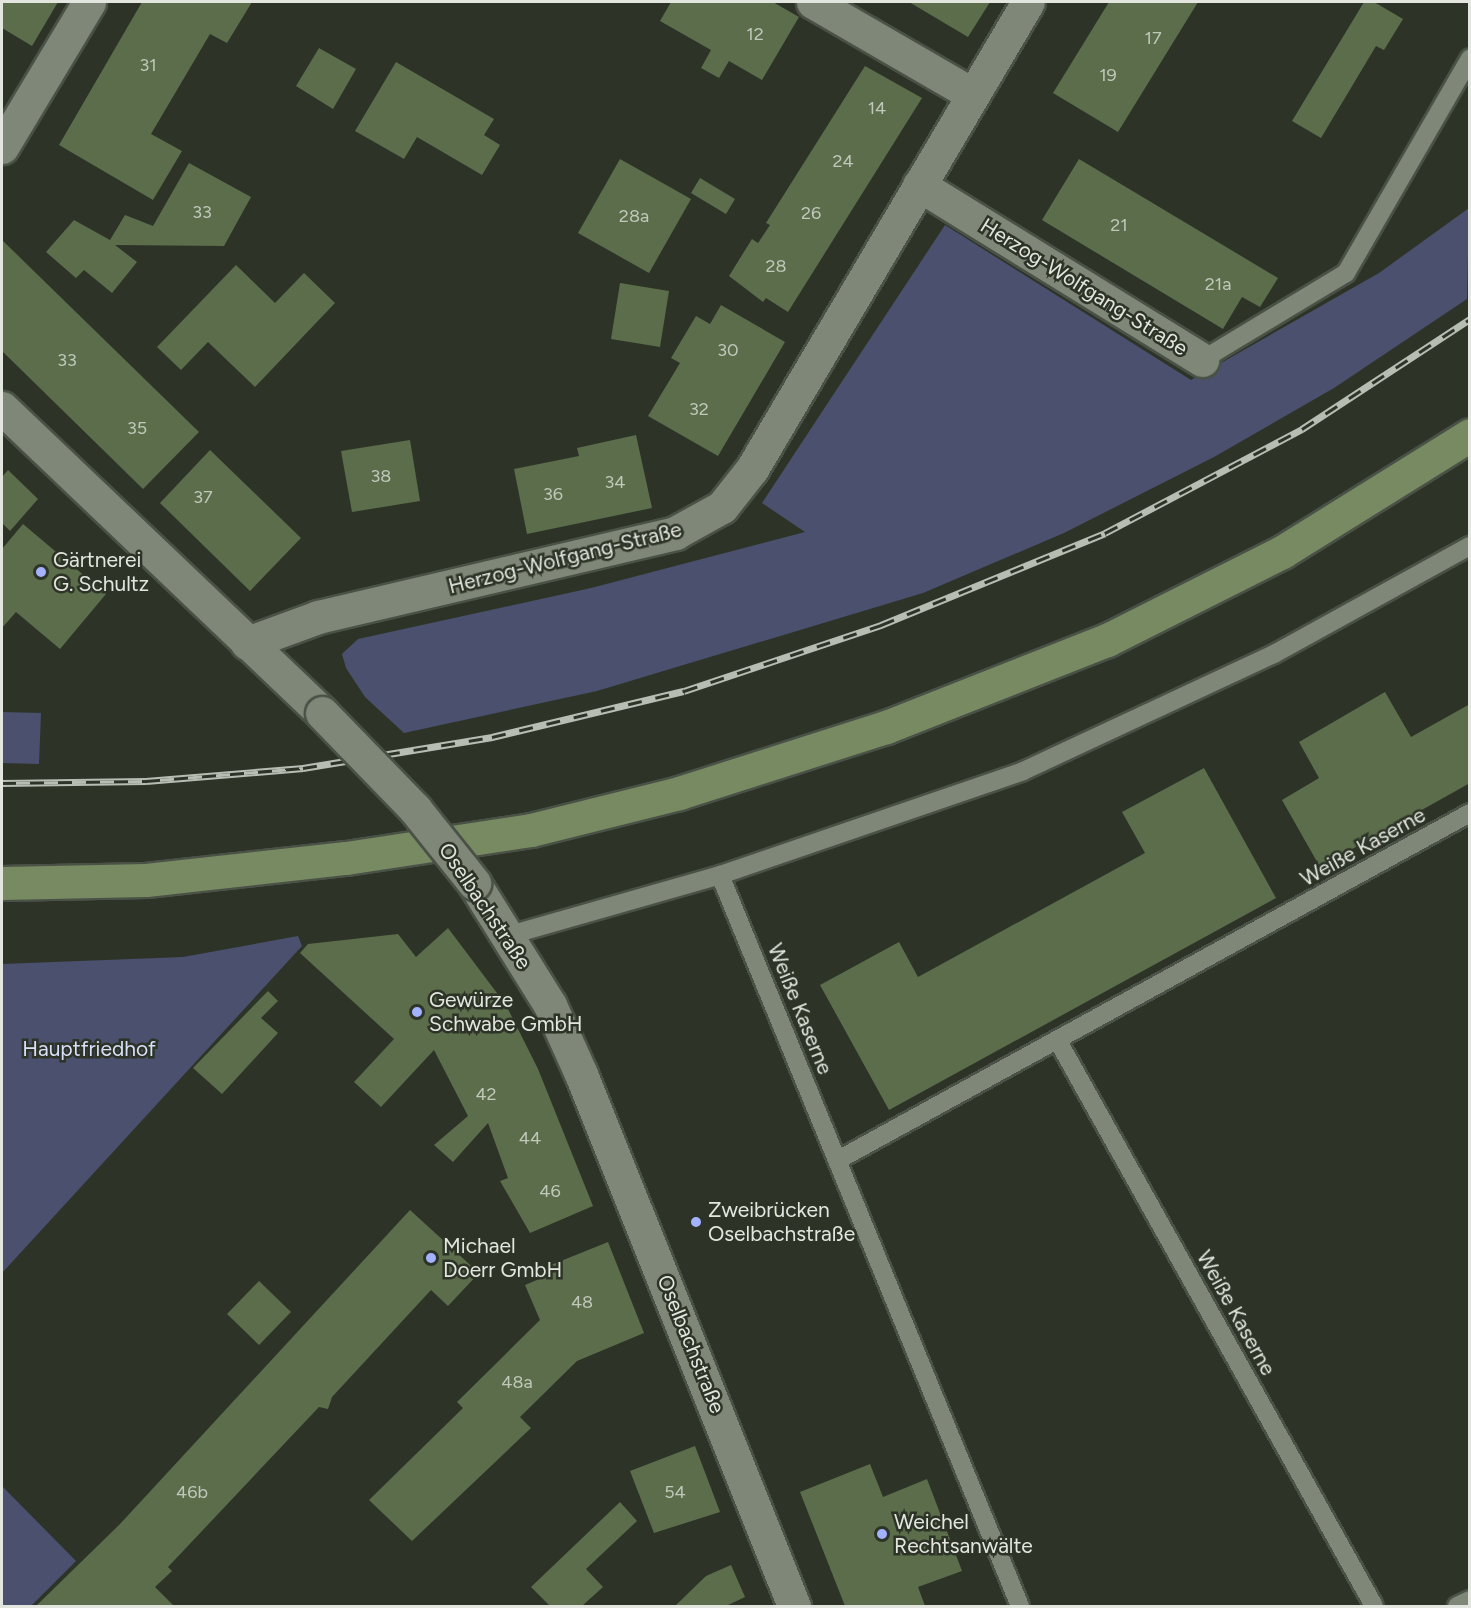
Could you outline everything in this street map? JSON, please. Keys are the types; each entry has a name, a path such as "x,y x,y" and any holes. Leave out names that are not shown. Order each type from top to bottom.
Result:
{"main road":[{"path":"2,883 146,880 346,858 531,830 679,793 886,727 1107,640 1282,552 1470,435"}],"street":[{"path":"2,147 89,2"},
{"path":"813,2 970,93"},
{"name":"Herzog-Wolfgang-Straße","path":"248,643 318,617 702,522 752,469 919,185 970,93 1028,2"},
{"name":"Herzog-Wolfgang-Straße","path":"919,185 1202,360"},
{"name":"Oselbachstraße","path":"2,408 322,713 415,809 474,883 510,935 550,1005 619,1162 794,1606"}],"lane":[{"name":"Herzog-Wolfgang-Straße","path":"1202,360 1346,273 1470,58"},
{"path":"510,935 720,875 1023,771 1274,654 1470,546"},
{"name":"Weiße Kaserne","path":"838,1161 1470,813"},
{"name":"Weiße Kaserne","path":"720,875 1020,1606"},
{"name":"Weiße Kaserne","path":"1058,1041 1374,1606"},
{"path":"1457,1606 1470,1600"}],"green space":[{"path":"1469,208 1467,299 1334,388 1214,457 1064,533 923,593 597,691 404,733 365,697 346,668 342,654 358,639 591,588 805,532 762,503 945,225 1191,380 1379,273"},
{"path":"2,712 41,713 39,764 2,763"},
{"name":"Hauptfriedhof","path":"298,936 302,946 2,1273 2,964 183,957"},
{"path":"2,1486 76,1561 31,1606 2,1606"}],"building":[{"path":"2,2 58,2 32,46 2,28"},
{"path":"142,2 252,2 227,43 210,34 151,134 182,151 153,200 59,145"},
{"path":"671,2 773,2 799,17 762,80 729,61 719,78 701,68 711,50 660,21"},
{"path":"909,2 990,2 968,37"},
{"path":"1109,2 1198,2 1118,132 1053,93"},
{"path":"1364,2 1374,2 1403,19 1384,50 1376,46 1321,138 1292,121"},
{"path":"319,48 356,69 333,109 296,86"},
{"path":"396,62 494,119 484,135 500,145 482,175 417,137 404,159 355,131"},
{"path":"865,66 922,98 788,312 766,298 763,302 729,276 752,239 758,243 770,225 766,223"},
{"path":"620,159 691,199 649,273 578,233"},
{"path":"1079,159 1278,278 1260,307 1242,297 1223,329 1042,220"},
{"path":"189,163 251,197 224,246 115,245 137,262 112,293 84,270 76,278 46,252 74,220 110,240 125,215 153,226"},
{"path":"700,178 735,199 726,214 691,193"},
{"path":"2,240 199,432 143,489 2,351"},
{"path":"236,265 275,303 304,273 335,303 255,387 208,342 181,370 157,347"},
{"path":"620,283 669,291 660,347 611,339"},
{"path":"721,305 785,342 718,456 648,416 680,363 671,358 696,316 710,324"},
{"path":"636,435 652,508 527,534 514,469 579,456 577,448"},
{"path":"410,440 420,501 352,512 341,451"},
{"path":"210,450 301,538 250,591 160,503"},
{"path":"8,470 38,499 10,531 2,523 2,477"},
{"name":"Gärtnerei G. Schultz","path":"23,524 106,594 60,649 16,612 2,628 2,549"},
{"path":"1385,692 1411,737 1470,704 1470,783 1320,867 1282,800 1319,778 1299,742"},
{"path":"1204,768 1276,898 889,1110 820,985 899,942 918,977 1145,853 1122,812"},
{"path":"448,928 506,1005 538,1069 593,1206 530,1233 500,1181 508,1178 488,1123 453,1162 434,1145 468,1116 434,1050 381,1107 354,1082 394,1039 300,953 308,944 398,934 416,957"},
{"path":"268,991 278,1001 261,1018 278,1033 222,1094 193,1068"},
{"path":"410,1210 479,1273 448,1306 431,1290 332,1397 328,1409 319,1407 168,1567 172,1571 155,1587 174,1606 36,1606 120,1524"},
{"path":"608,1242 644,1333 577,1361 520,1417 531,1428 412,1541 369,1500 463,1408 457,1402 540,1320 525,1285 544,1277 541,1269"},
{"path":"259,1281 291,1312 259,1345 227,1314"},
{"path":"695,1446 720,1512 654,1533 630,1471"},
{"name":"Weichel Rechtsanwälte","path":"870,1464 883,1497 927,1479 962,1571 918,1587 925,1606 845,1606 800,1492"},
{"path":"620,1502 637,1521 586,1569 603,1587 582,1606 550,1606 531,1587"},
{"path":"731,1565 745,1597 726,1606 675,1606 706,1576"}],"railway":[{"path":"2,783 146,781 303,768 492,737 684,691 881,625 1105,533 1302,429 1470,319"}],"place":[{"name":"Gärtnerei G. Schultz","path":"41,572"},
{"name":"Gewürze Schwabe GmbH","path":"417,1012"},
{"name":"Zweibrücken Oselbachstraße","path":"696,1222"},
{"name":"Michael Doerr GmbH","path":"431,1258"},
{"name":"Weichel Rechtsanwälte","path":"882,1534"}]}
